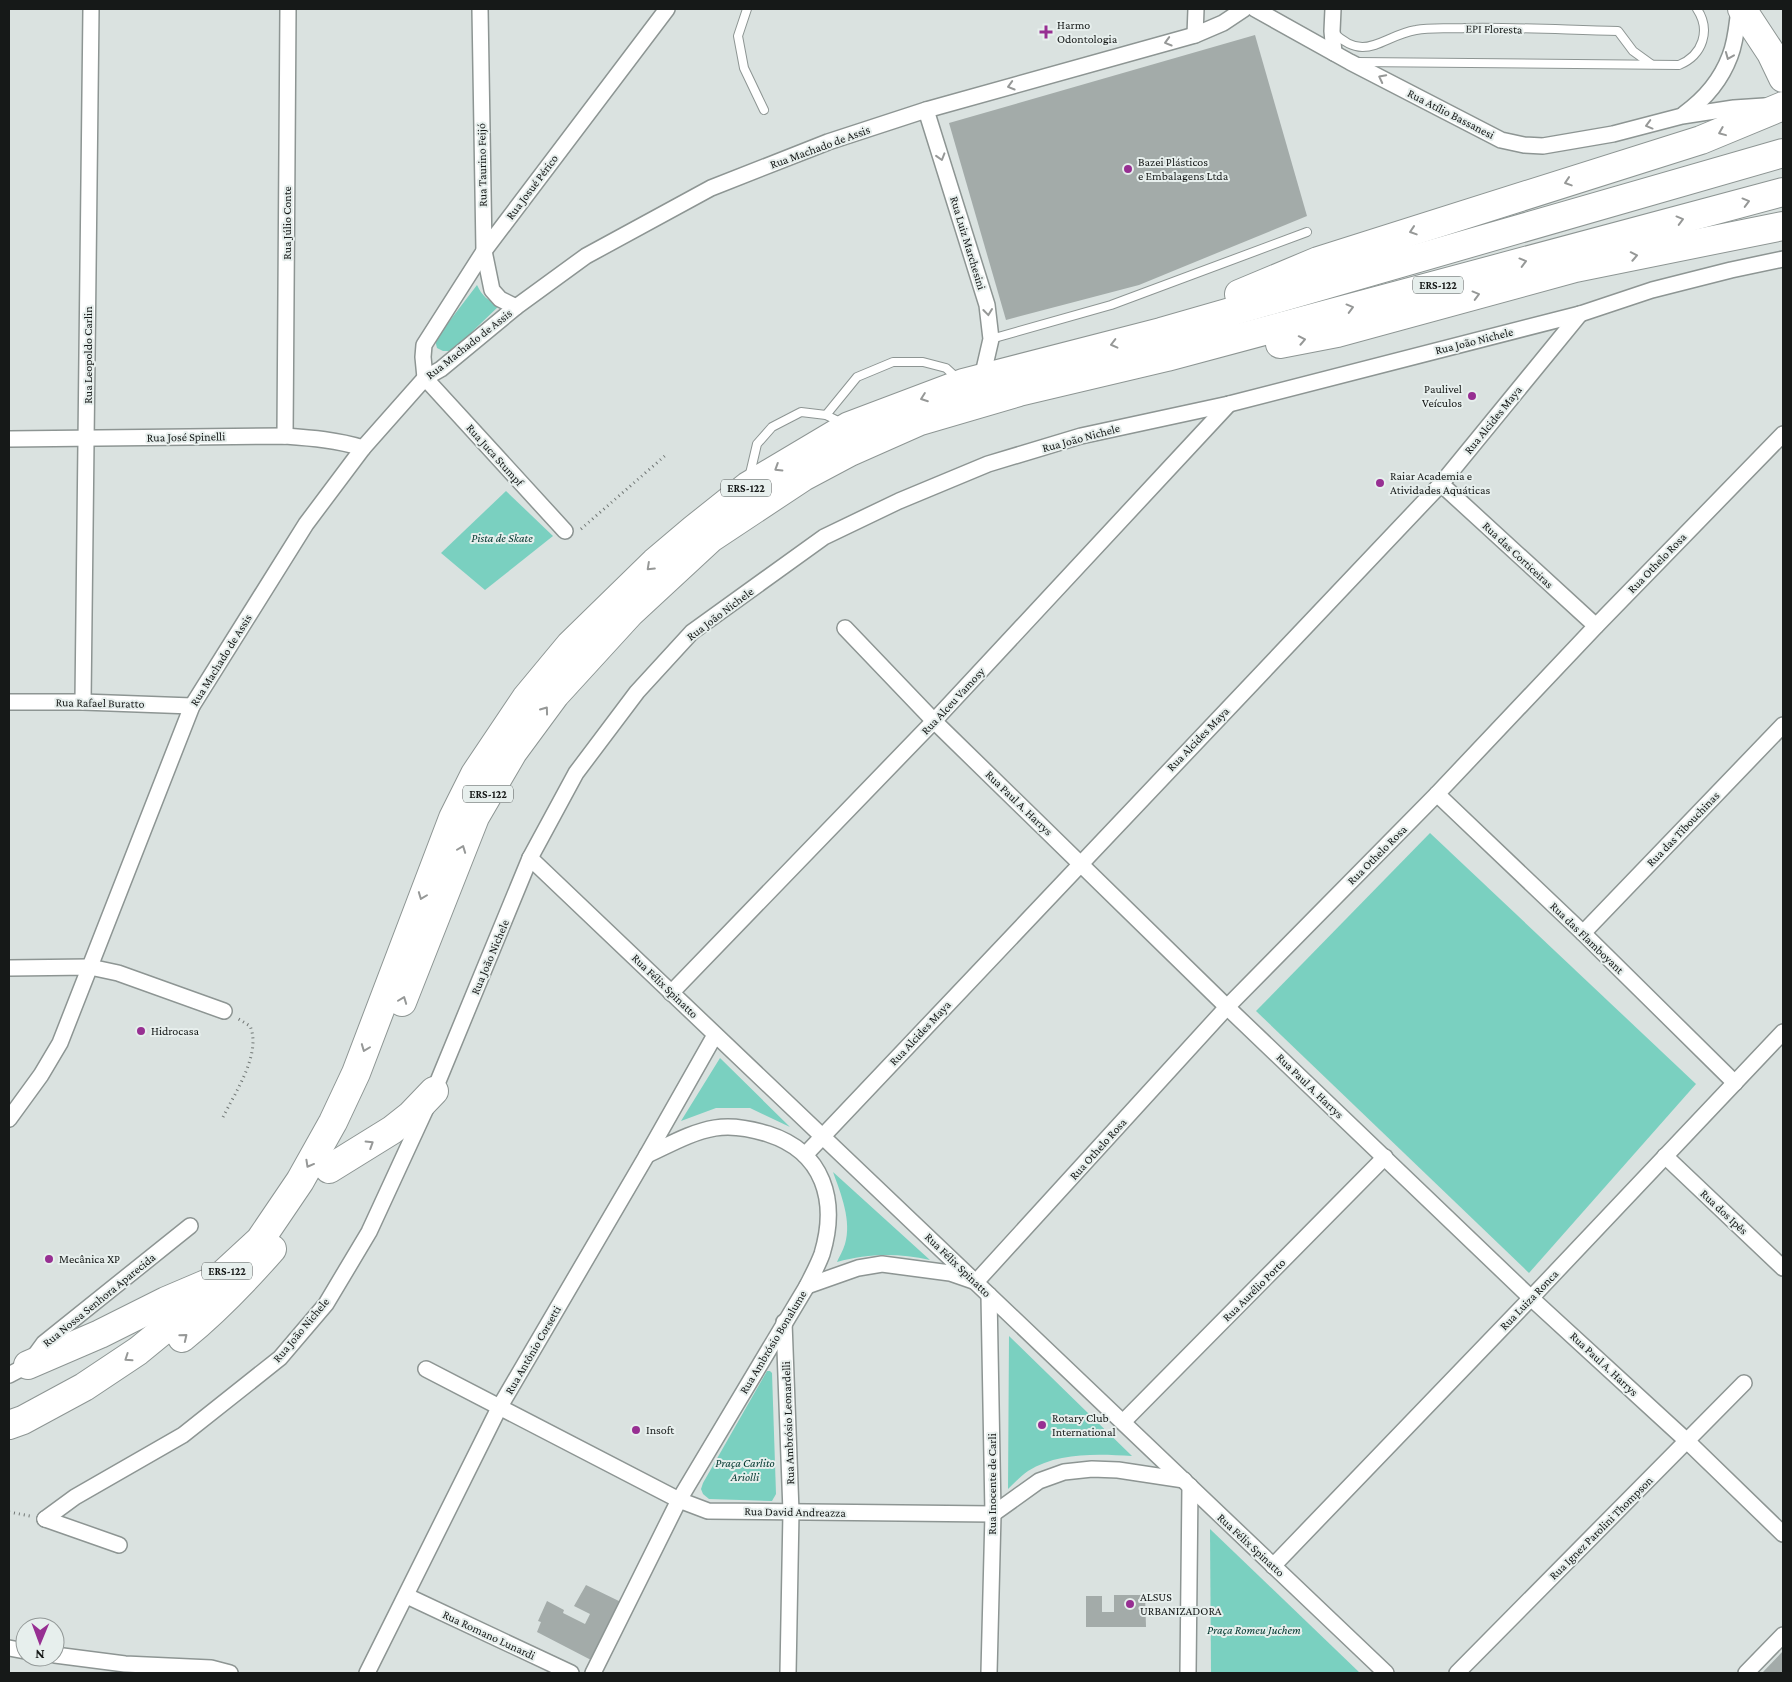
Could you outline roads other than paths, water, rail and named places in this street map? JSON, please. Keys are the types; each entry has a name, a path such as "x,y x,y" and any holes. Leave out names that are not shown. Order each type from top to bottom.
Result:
{"highway":[{"path":"1740,9 1771,53 1783,78"},
{"path":"1164,345 1250,289 1318,261 1701,140 1783,106"},
{"name":"ERS-122","path":"9,1445 94,1401 151,1363 200,1324 241,1285 277,1244 329,1169 351,1126 373,1078 475,817 513,752 555,696 630,613 712,538 802,477 850,452 920,421 1019,392 1694,178 1783,153"},
{"name":"ERS-122","path":"9,1425 23,1420 84,1387 138,1351 182,1315 260,1240 300,1182 333,1122 356,1072 453,818 475,774 526,698 570,645 655,562 748,486 837,420 973,381 1164,345 1709,212 1783,192"},
{"path":"1164,345 1246,351 1337,333 1575,268 1783,226"},
{"path":"329,1169 392,1130 411,1115 434,1091"},
{"path":"18,1370 100,1334 221,1276"}],"street":[{"name":"Rua Leopoldo Carlin","path":"83,702 91,9"},
{"name":"Rua Júlio Conte","path":"285,436 288,9"},
{"name":"Rua Taurino Feijó","path":"480,9 484,251 492,290 500,299 516,308"},
{"name":"Rua Josué Périco","path":"425,378 424,345 484,251 667,9"},
{"path":"1196,9 1196,35"},
{"name":"Rua Machado de Assis","path":"9,1119 41,1075 60,1043 192,706 306,524 363,448 425,378 454,360 516,308 586,256 711,188 828,142 926,110 1196,35 1223,23 1244,9"},
{"name":"Rua Atílio Bassanesi","path":"1255,9 1350,62 1502,140 1524,145 1543,146 1613,134 1682,116 1747,107 1783,106"},
{"path":"1333,9 1334,53"},
{"path":"1682,116 1702,101 1714,86 1730,56 1740,9"},
{"name":"Rua Luiz Marchesini","path":"926,110 988,305 991,339 973,381"},
{"name":"Rua João Nichele","path":"119,1545 46,1519 75,1497 183,1435 280,1358 326,1304 369,1232 434,1091 530,858 576,773 637,692 692,632 824,537 899,501 988,464 1081,436 1229,404 1580,314 1652,290 1783,259"},
{"name":"Rua Alcides Maya","path":"805,1155 1441,484 1580,314"},
{"name":"Rua Juca Stumpf","path":"425,378 565,531"},
{"name":"Rua Alceu Vamosy","path":"671,993 934,721 1229,404"},
{"name":"Rua Othelo Rosa","path":"976,1282 1227,1007 1437,794 1596,626 1783,434"},
{"name":"Rua José Spinelli","path":"9,439 285,436 342,441 363,448"},
{"name":"Rua das Corticeiras","path":"1441,484 1596,626"},
{"name":"Rua Paul A. Harrys","path":"845,628 934,721 1227,1007 1531,1298 1687,1441 1783,1534"},
{"name":"Rua Rafael Buratto","path":"9,702 83,702 192,706"},
{"name":"Rua das Tibouchinas","path":"1582,933 1783,725"},
{"name":"Rua das Flamboyant","path":"1437,794 1735,1083"},
{"name":"Rua Félix Spinatto","path":"530,858 1386,1673"},
{"path":"9,968 90,967 118,973 224,1011"},
{"name":"Rua Luiza Ronca","path":"1273,1566 1783,1032"},
{"name":"Rua Antônio Corsetti","path":"367,1673 499,1408 647,1155 715,1034"},
{"name":"Rua Ambrósio Bonalume","path":"593,1673 679,1500 807,1286 821,1255 827,1228 827,1198 818,1171 805,1155 783,1139 751,1129 716,1128 692,1135 647,1155"},
{"name":"Rua dos Ipês","path":"1665,1156 1783,1268"},
{"name":"Rua Aurélio Porto","path":"1123,1422 1385,1157"},
{"name":"Rua Nossa Senhora Aparecida","path":"18,1370 44,1343 190,1226"},
{"path":"807,1286 858,1268 882,1264 950,1273 976,1282"},
{"name":"Rua Inocente de Carli","path":"989,1295 993,1514 989,1673"},
{"name":"Rua Ambrósio Leonardelli","path":"784,1322 791,1512 788,1673"},
{"name":"Rua David Andreazza","path":"426,1369 679,1500 708,1511 993,1514"},
{"name":"Rua Ignez Parolini Thompson","path":"1457,1673 1744,1383"},
{"path":"993,1514 1039,1481 1064,1472 1092,1469 1118,1470 1187,1483 1188,1673"},
{"name":"Rua Romano Lunardi","path":"407,1596 571,1673"},
{"path":"1746,1673 1783,1635"},
{"path":"65,1657 123,1670 211,1668 230,1673"}],"lane":[{"path":"747,9 738,36 744,68 764,110"},
{"path":"1350,62 1679,64 1687,62 1694,56 1702,44 1704,36 1702,20 1697,9"},
{"name":"EPI Floresta","path":"1332,31 1352,46 1361,47 1375,45 1402,33 1418,29 1477,28 1618,31 1634,51 1650,64"},
{"path":"991,339 1111,305 1307,232"},
{"path":"748,486 757,444 772,427 801,412 837,420 857,377 893,362 923,362 946,368 973,381"}],"place":[{"name":"Harmo Odontologia","path":"1046,32"},
{"name":"Bazei Plásticos e Embalagens Ltda","path":"1128,169"},
{"name":"Paulivel Veículos","path":"1472,396"},
{"name":"Raiar Academia e Atividades Aquáticas","path":"1380,483"},
{"name":"Hidrocasa","path":"141,1031"},
{"name":"Mecânica XP","path":"49,1259"},
{"name":"Rotary Club International","path":"1042,1425"},
{"name":"Insoft","path":"636,1430"},
{"name":"ALSUS URBANIZADORA","path":"1130,1604"}],"park label":[{"name":"Pista de Skate","path":"502,538"},
{"name":"Praça Carlito Ariolli","path":"745,1470"},
{"name":"Praça Romeu Juchem","path":"1254,1630"}]}
